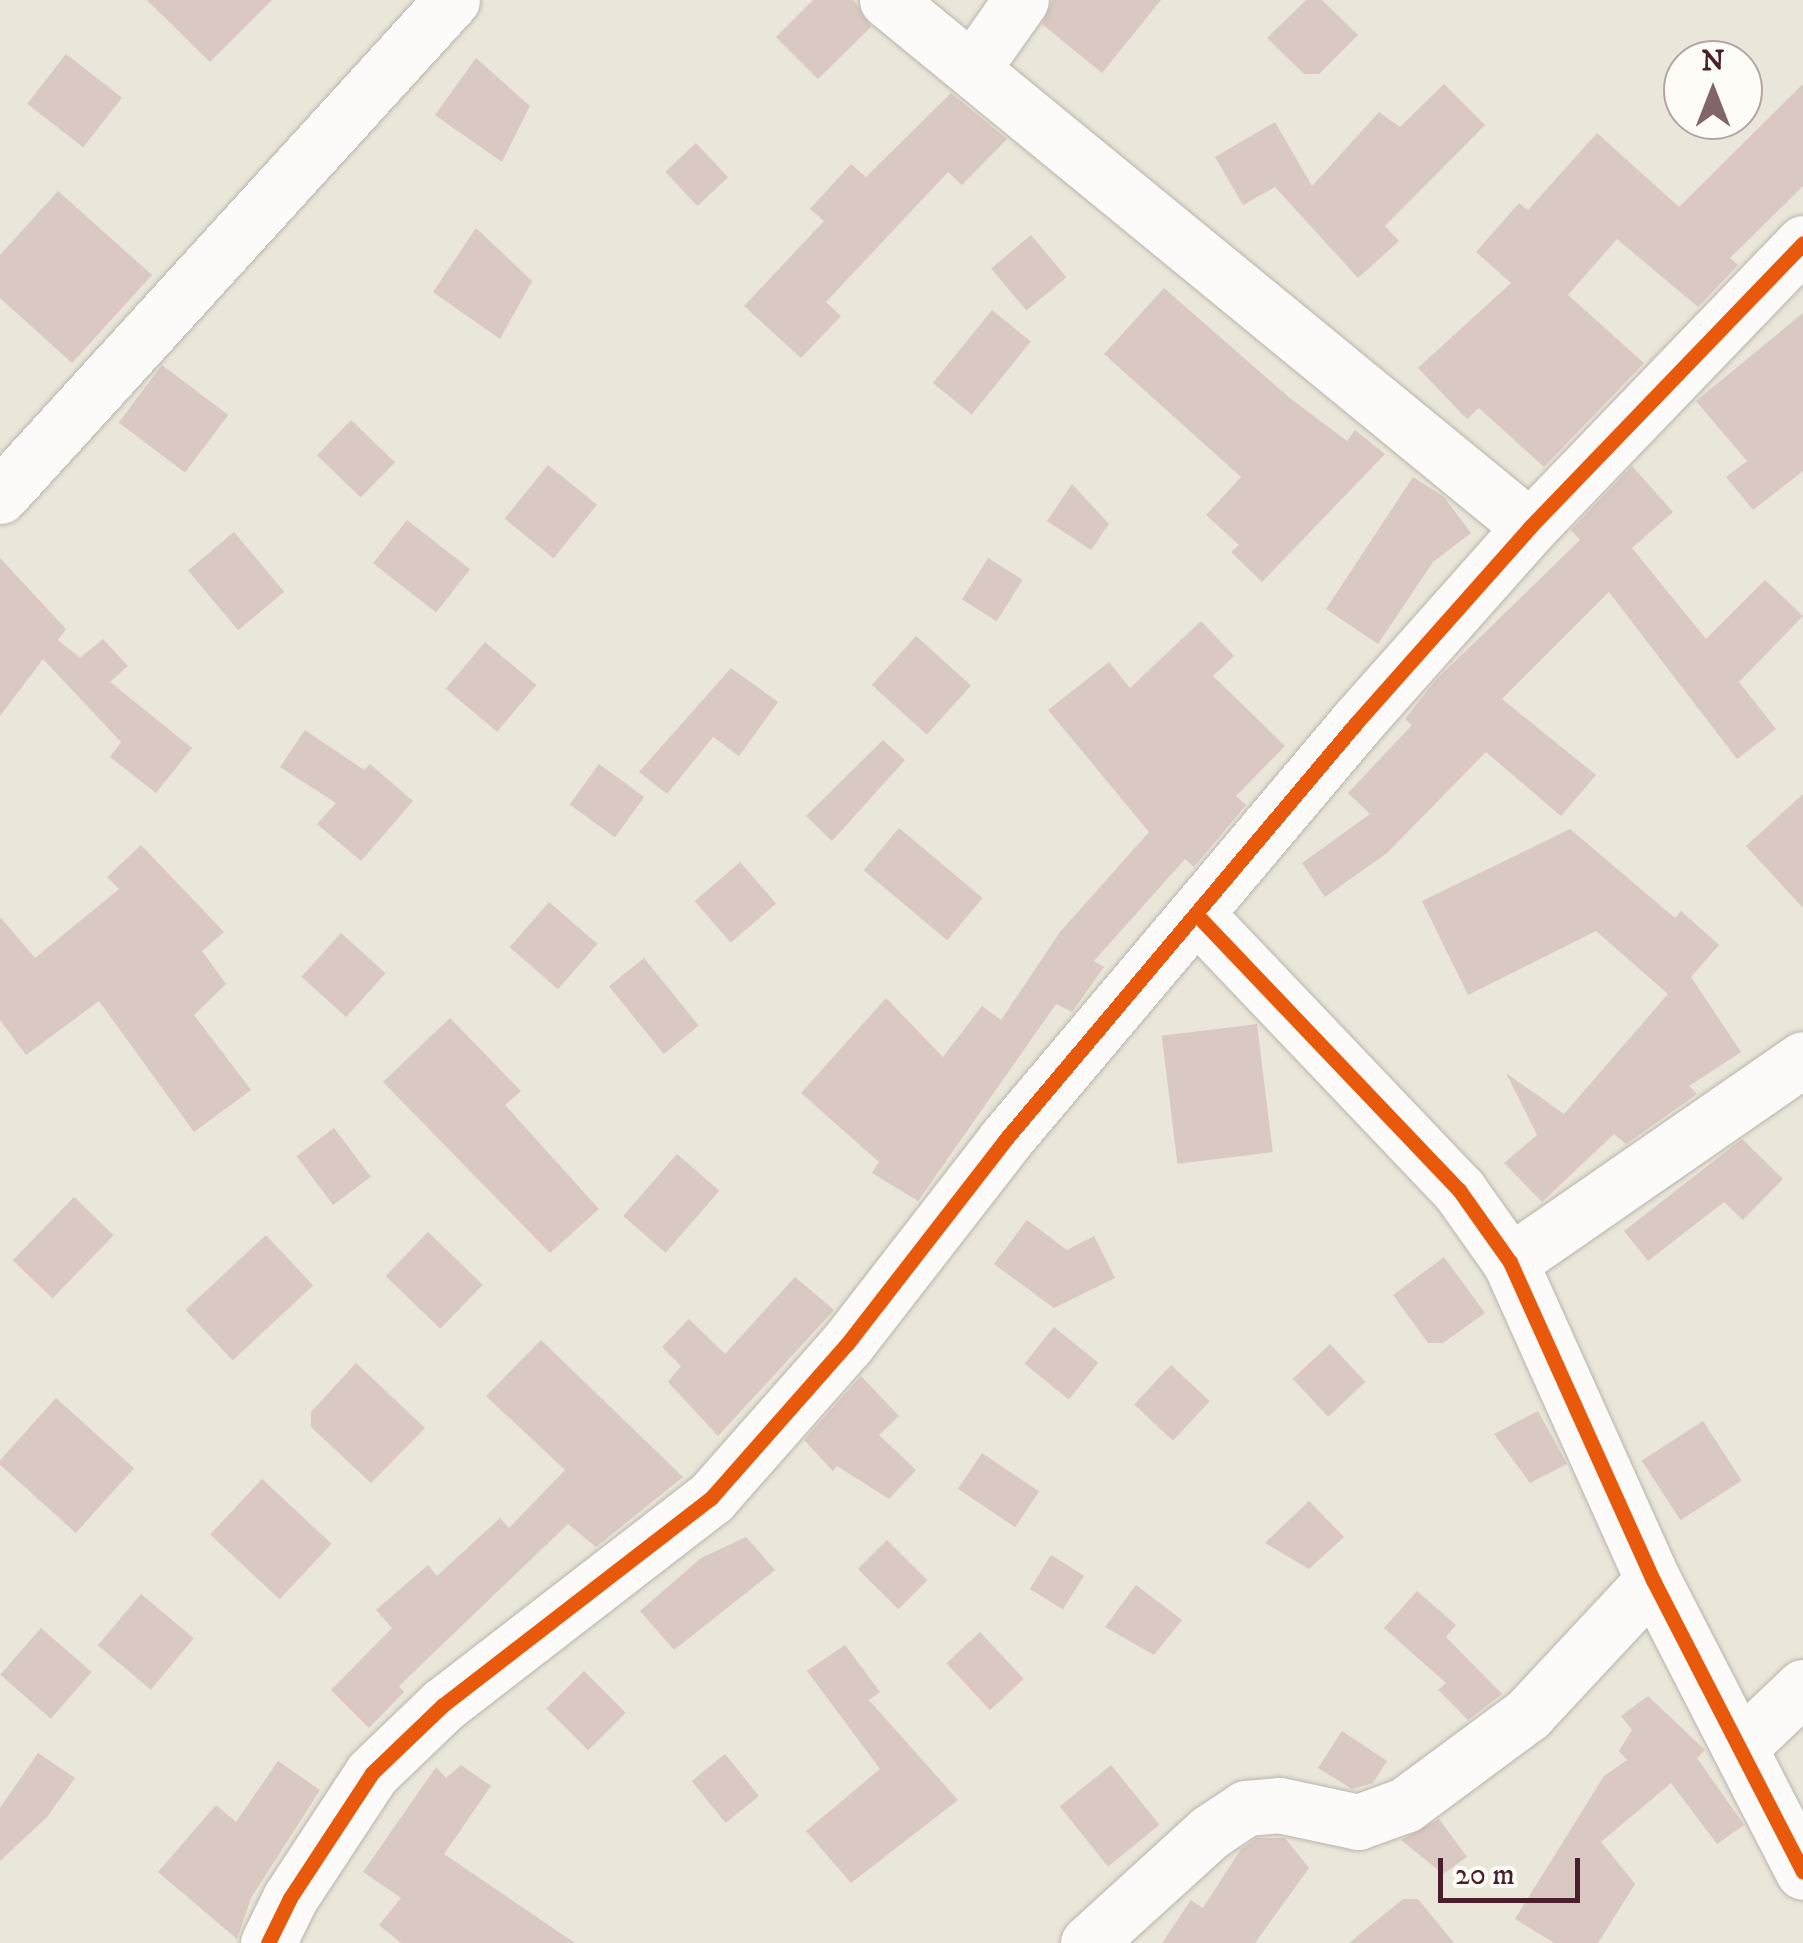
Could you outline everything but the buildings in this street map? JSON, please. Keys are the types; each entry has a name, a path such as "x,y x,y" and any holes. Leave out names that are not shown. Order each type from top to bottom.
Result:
{"street":[{"path":"0,496 452,0"},
{"path":"887,0 1530,527"},
{"path":"973,68 1021,0"},
{"path":"268,1943 290,1898 372,1773 443,1705 711,1498 847,1344 1005,1140 1530,527 1803,243"},
{"path":"1197,915 1458,1190 1510,1262 1653,1580 1803,1872"},
{"path":"1510,1262 1803,1058"},
{"path":"1088,1943 1210,1832 1246,1808 1279,1805 1358,1822 1406,1805 1528,1714 1653,1580"},
{"path":"1740,1747 1803,1688"}],"cycle path":[{"path":"268,1943 290,1898 372,1773 443,1705 711,1498 847,1344 1005,1140 1357,722 1530,527 1803,243"},
{"path":"1197,915 1459,1190 1510,1262 1653,1580 1803,1872"}]}
